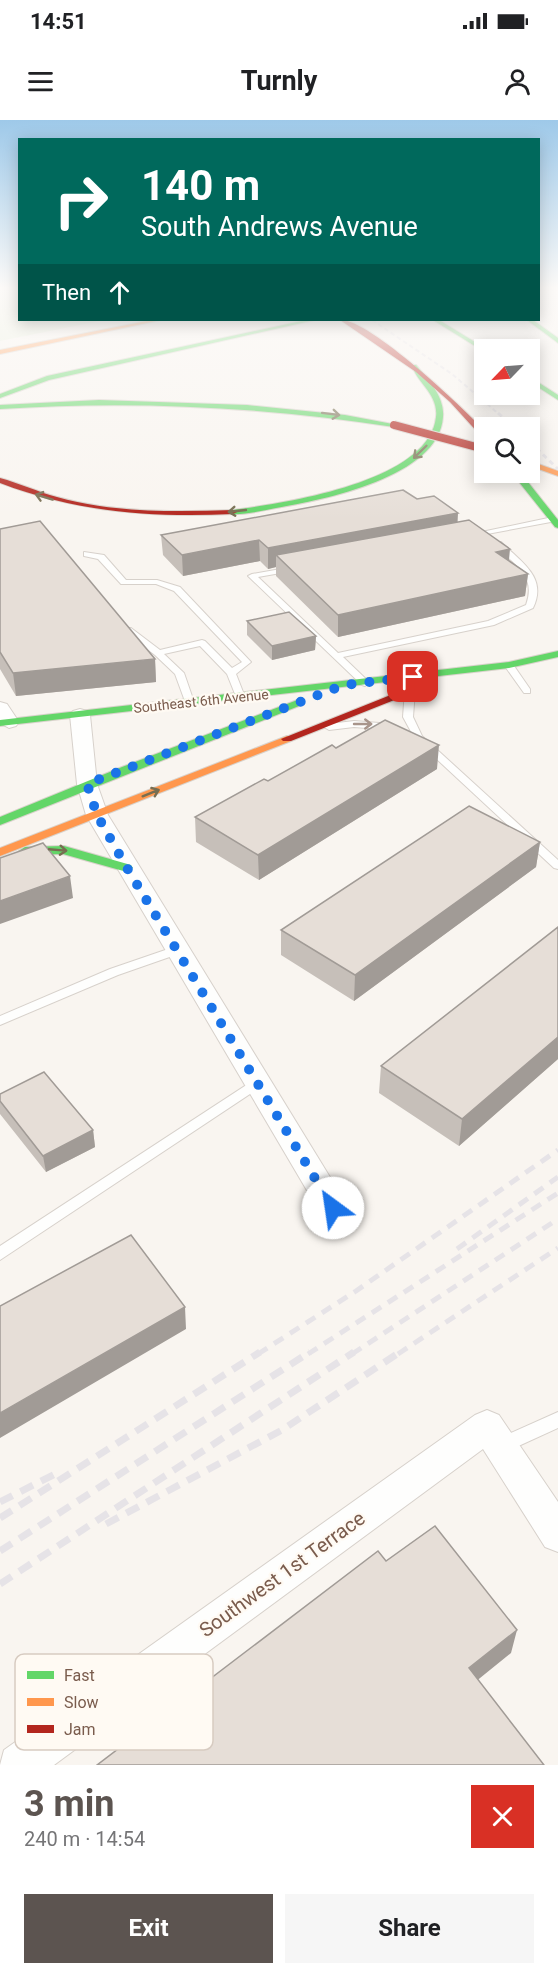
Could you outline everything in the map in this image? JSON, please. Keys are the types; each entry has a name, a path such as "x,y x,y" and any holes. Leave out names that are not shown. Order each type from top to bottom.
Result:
{"main road":[{"path":"12,376 64,366"},
{"path":"4,394 47,378 99,366"},
{"path":"414,366 456,402 474,423"},
{"path":"0,480 60,501 103,510 140,514 185,515 240,511 328,495 361,485 402,465 418,454 437,432 441,416 437,399 414,366"},
{"path":"540,386 558,398"},
{"path":"0,406 74,402 179,401 288,409 394,425 474,446"},
{"path":"540,467 558,474"},
{"path":"524,483 555,522"},
{"name":"Southeast 6th Avenue","path":"3,718 80,715 240,697 509,665 558,654"},
{"path":"0,854 306,730 460,671"},
{"path":"0,820 344,685"},
{"path":"0,854 55,848 100,858 127,868"}],"street":[{"path":"80,715 87,784 97,815 333,1208"},
{"path":"493,1436 558,1534"},
{"name":"Southwest 1st Terrace","path":"179,1654 493,1436"},
{"name":"Southwest 1st Terrace","path":"19,1765 41,1750"}],"lane":[{"path":"456,537 555,522"},
{"path":"337,656 491,623 530,606 535,592 530,575 501,545 479,533"},
{"path":"87,554 102,557 124,582 157,582 177,589 247,662 231,673"},
{"path":"297,567 252,576 365,682"},
{"path":"128,630 158,652 178,673 189,702"},
{"path":"158,652 202,643 231,673 240,697"},
{"path":"509,665 527,691"},
{"path":"410,690 408,717 418,736 558,866"},
{"path":"306,730 370,724 397,728 418,736"},
{"path":"0,1021 114,972 177,950"},
{"path":"0,1254 257,1083"},
{"path":"493,1436 558,1420"}],"building":[{"path":"403,490 417,499 434,496 458,513 268,548 259,540 182,555 161,535"},
{"path":"469,520 510,549 496,552 528,574 338,615 276,555"},
{"path":"40,521 155,659 13,673 0,652 0,529"},
{"path":"289,612 316,636 272,646 247,621"},
{"path":"385,720 439,745 258,855 195,817 264,779 268,781 332,745 336,748"},
{"path":"469,806 540,842 355,975 281,930"},
{"path":"43,843 70,876 0,901 0,858"},
{"path":"558,927 558,1037 462,1119 381,1066"},
{"path":"44,1072 93,1130 43,1156 0,1101 0,1094"},
{"path":"131,1235 185,1307 0,1413 0,1306"},
{"path":"435,1526 517,1630 469,1668 544,1765 97,1765 117,1750 213,1750 213,1677 378,1551 386,1561"}],"railway":[{"path":"440,366 500,415"},
{"path":"498,413 503,417"},
{"path":"540,452 558,469"},
{"path":"258,1354 356,1291 558,1150"},
{"path":"457,1249 558,1177"},
{"path":"308,1354 558,1193"},
{"path":"352,1354 558,1219"},
{"path":"398,1354 558,1248"},
{"path":"0,1518 260,1352"},
{"path":"0,1551 310,1352"},
{"path":"0,1584 354,1352"},
{"path":"106,1524 282,1430 400,1352"},
{"path":"0,1502 59,1472"}],"traffic: fast":[{"path":"0,396 47,378 103,366"},
{"path":"233,512 319,497 353,487 386,475 413,459 432,440 440,418 435,397 414,366"},
{"path":"540,386 558,398"},
{"path":"0,407 99,402 198,404 296,411 394,425"},
{"path":"524,483 558,525"},
{"path":"0,723 509,665 558,654"},
{"path":"0,821 126,769 300,702"},
{"path":"25,851 64,850 127,868"}],"traffic: slow":[{"path":"540,467 558,474"},
{"path":"0,852 287,739"}],"traffic: jam":[{"path":"411,366 435,385 474,423"},
{"path":"394,425 474,446"},
{"path":"0,480 57,500 115,510 173,514 233,512"},
{"path":"287,739 413,689"}],"route":[{"path":"333,1208 127,868 97,815 87,784 344,685 413,677"}]}
